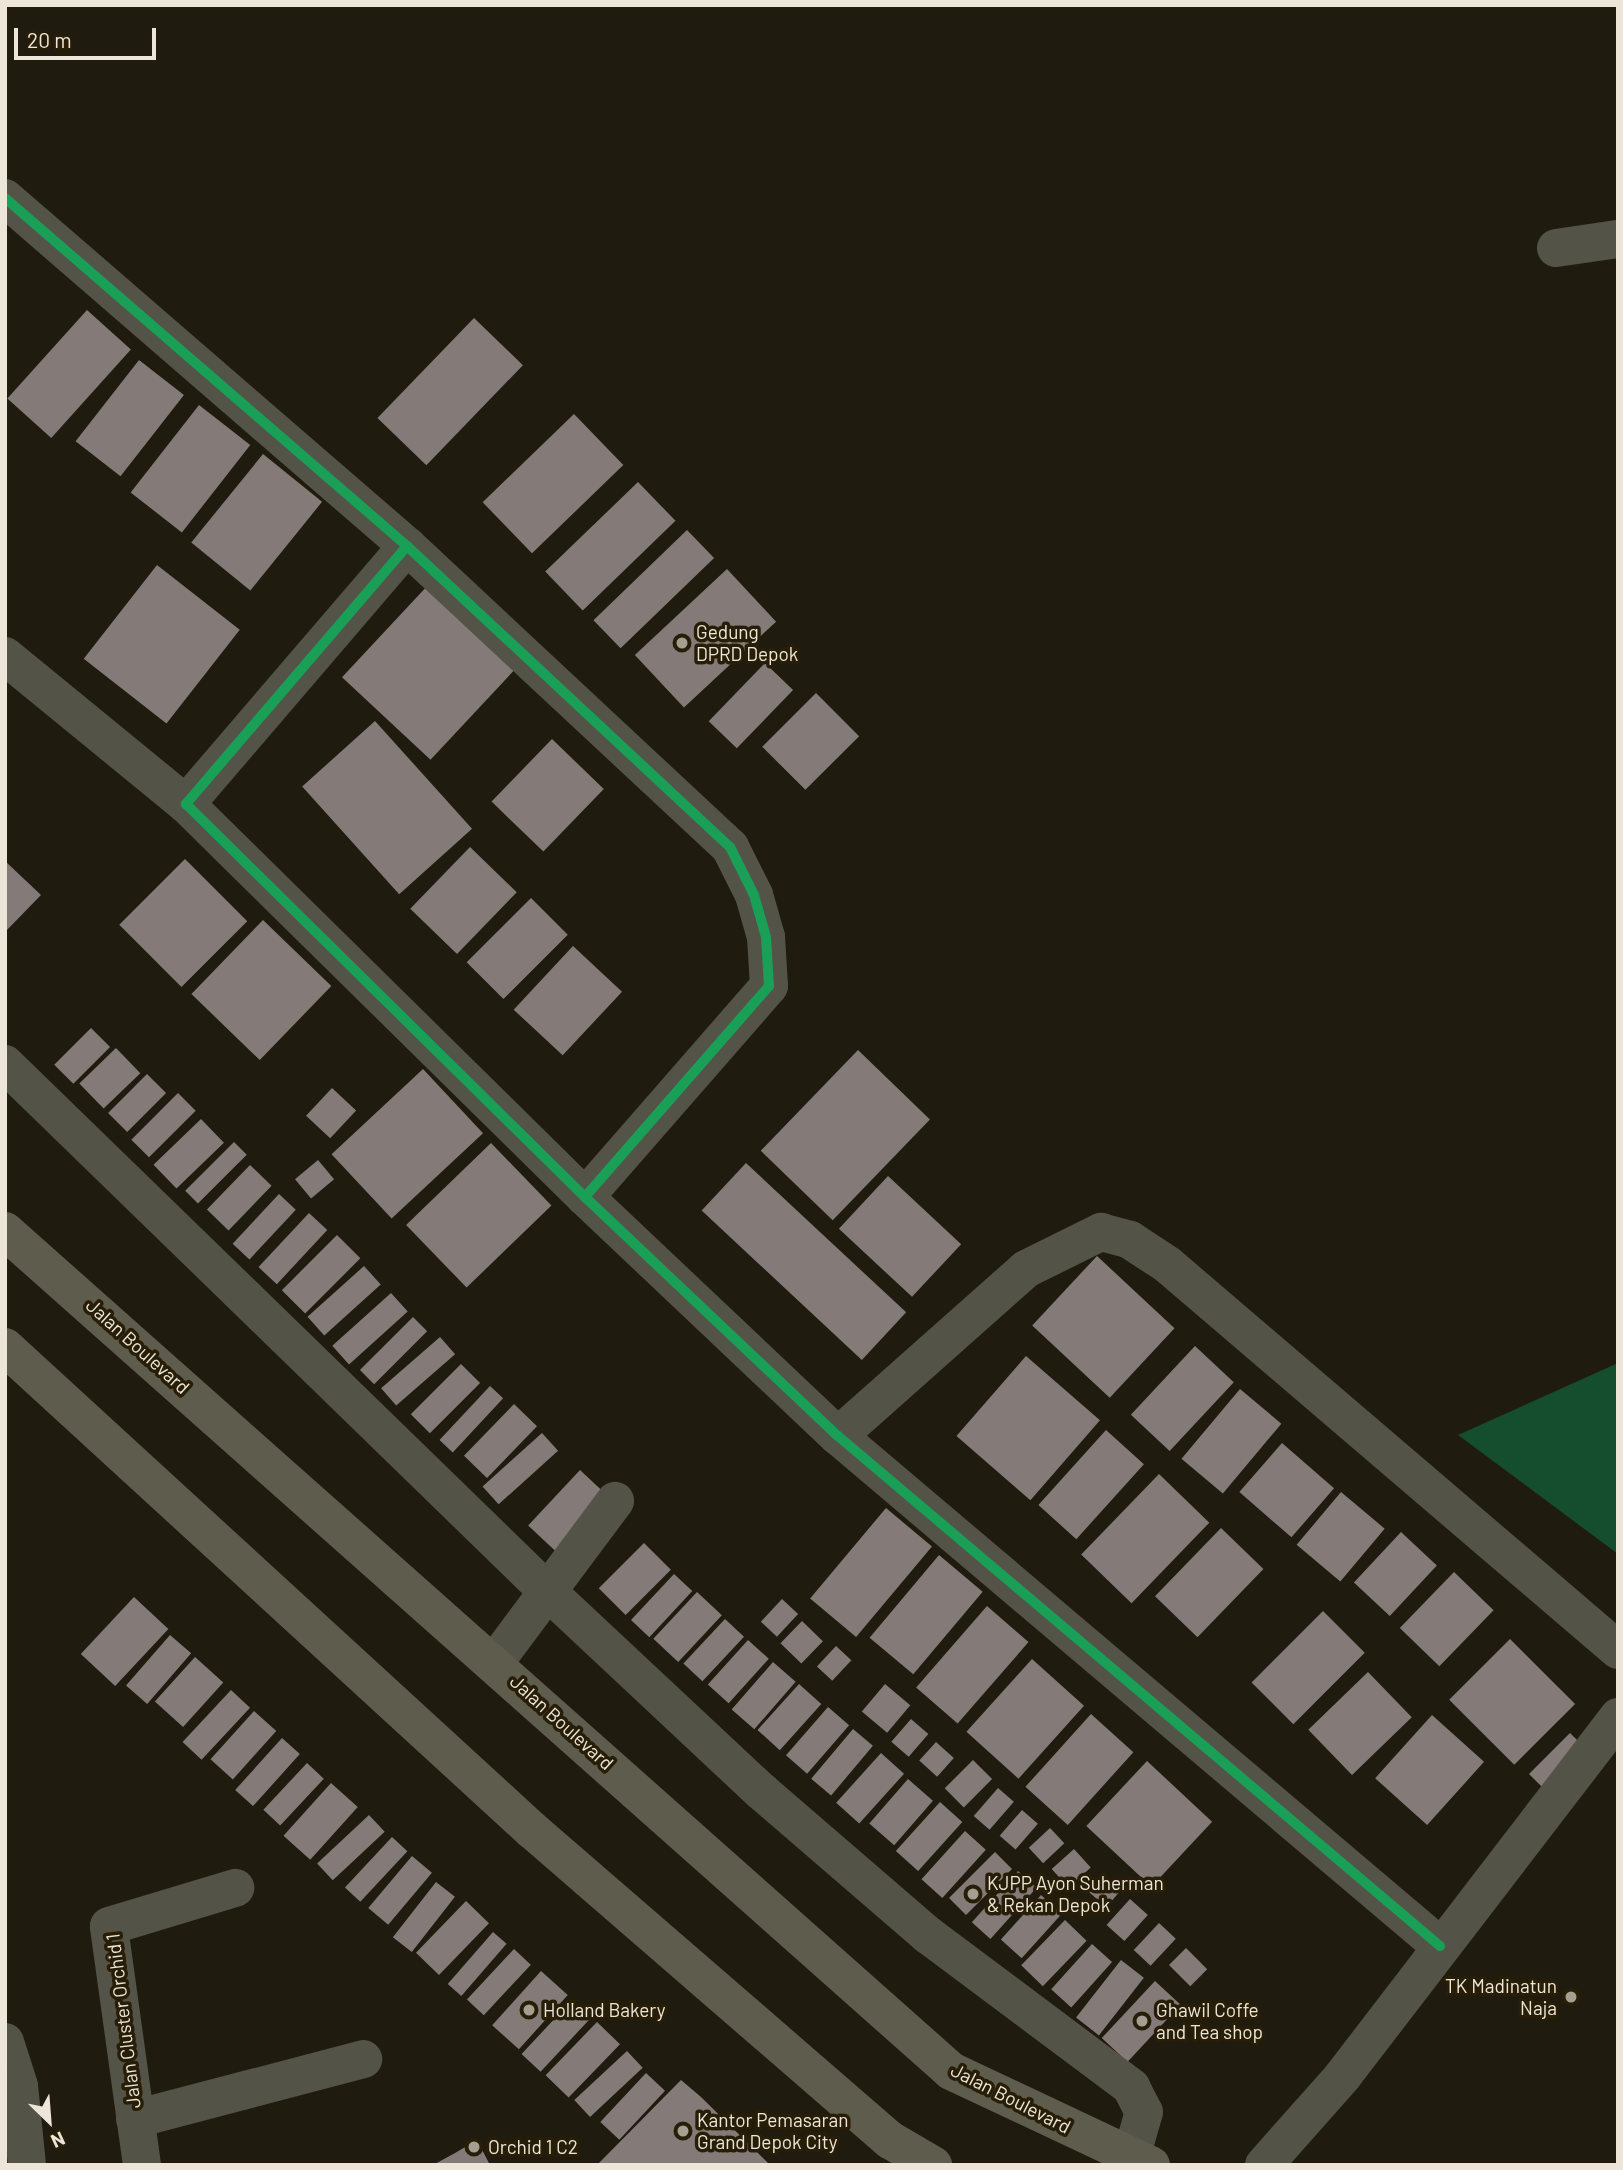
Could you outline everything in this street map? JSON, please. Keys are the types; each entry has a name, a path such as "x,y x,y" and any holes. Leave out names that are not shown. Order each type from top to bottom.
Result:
{"main road":[{"name":"Jalan Boulevard","path":"5,1231 495,1662 951,2071 1141,2161"},
{"path":"5,1347 532,1830 890,2140 933,2165"}],"street":[{"path":"5,198 407,546 730,847 754,895 766,937 769,986 585,1196"},
{"path":"1556,248 1618,239"},
{"path":"186,804 407,546"},
{"path":"5,656 186,804 585,1196 838,1437 1440,1947"},
{"path":"5,1064 546,1590 761,1791 918,1926 1130,2087 1144,2112 1141,2161"},
{"path":"838,1437 1026,1269 1101,1232 1120,1237 1168,1265 1618,1650"},
{"path":"495,1662 546,1590 615,1502"},
{"path":"1264,2165 1342,2077 1618,1717"},
{"name":"Jalan Cluster Orchid 1","path":"142,2165 109,1926 235,1888"},
{"path":"5,2042 19,2086 27,2165"},
{"name":"Jalan Cluster Orchid 1","path":"135,2119 363,2059"}],"green space":[{"path":"1618,1363 1618,1554 1458,1435"}],"building":[{"path":"87,310 131,349 51,438 7,398"},
{"path":"474,318 523,365 426,465 377,418"},
{"path":"139,360 184,395 121,476 76,441"},
{"path":"199,405 250,445 182,532 131,492"},
{"path":"574,414 623,465 532,553 483,502"},
{"path":"263,454 322,502 250,590 191,543"},
{"path":"638,482 676,521 583,610 545,572"},
{"path":"687,530 714,558 621,648 593,620"},
{"path":"157,565 240,630 166,723 84,659"},
{"path":"727,569 776,622 684,708 635,655"},
{"path":"430,583 518,666 431,760 342,677"},
{"path":"765,663 793,690 737,748 709,721"},
{"path":"816,693 859,736 805,790 762,747"},
{"path":"375,721 472,829 399,894 302,787"},
{"path":"552,739 604,789 543,852 492,802"},
{"path":"470,847 517,892 457,954 410,909"},
{"path":"185,859 247,921 181,987 119,925"},
{"path":"5,861 41,895 5,932"},
{"path":"531,898 568,935 503,999 467,962"},
{"path":"263,920 331,986 260,1060 191,994"},
{"path":"573,946 622,992 563,1055 514,1010"},
{"path":"91,1028 110,1047 73,1084 54,1065"},
{"path":"116,1048 140,1073 104,1109 79,1083"},
{"path":"858,1050 930,1119 833,1220 761,1151"},
{"path":"423,1069 483,1133 392,1219 332,1154"},
{"path":"147,1074 166,1093 127,1132 108,1113"},
{"path":"332,1088 356,1111 330,1138 306,1116"},
{"path":"178,1093 196,1111 149,1157 131,1140"},
{"path":"201,1119 224,1143 176,1189 154,1165"},
{"path":"234,1142 247,1155 198,1204 185,1191"},
{"path":"491,1143 551,1206 467,1288 406,1225"},
{"path":"318,1160 334,1179 311,1198 295,1179"},
{"path":"746,1163 906,1312 862,1360 702,1211"},
{"path":"250,1165 272,1186 229,1230 207,1210"},
{"path":"888,1176 961,1244 912,1297 839,1229"},
{"path":"279,1194 296,1210 249,1259 233,1244"},
{"path":"309,1213 327,1230 277,1284 259,1267"},
{"path":"337,1235 360,1258 305,1313 282,1290"},
{"path":"1097,1256 1175,1328 1110,1398 1032,1325"},
{"path":"364,1266 381,1285 324,1335 308,1317"},
{"path":"391,1293 408,1312 349,1364 332,1346"},
{"path":"413,1317 427,1331 374,1384 360,1370"},
{"path":"440,1337 455,1354 396,1406 381,1388"},
{"path":"1195,1346 1234,1382 1170,1451 1131,1415"},
{"path":"1026,1356 1100,1420 1030,1500 956,1436"},
{"path":"461,1364 480,1383 430,1433 411,1414"},
{"path":"490,1386 503,1398 453,1452 440,1440"},
{"path":"1240,1389 1281,1424 1223,1493 1182,1459"},
{"path":"514,1404 537,1426 487,1478 464,1456"},
{"path":"1106,1430 1144,1464 1076,1539 1038,1505"},
{"path":"542,1433 558,1451 499,1504 483,1487"},
{"path":"1282,1443 1334,1488 1291,1537 1239,1492"},
{"path":"580,1470 608,1496 556,1551 528,1526"},
{"path":"1159,1474 1209,1523 1132,1603 1081,1555"},
{"path":"1341,1492 1385,1529 1340,1581 1297,1545"},
{"path":"886,1508 932,1547 856,1637 810,1598"},
{"path":"1221,1528 1263,1569 1197,1637 1155,1596"},
{"path":"1401,1532 1437,1565 1390,1616 1354,1582"},
{"path":"644,1543 671,1570 626,1615 599,1588"},
{"path":"939,1555 983,1592 913,1674 870,1638"},
{"path":"1454,1572 1494,1610 1439,1666 1400,1628"},
{"path":"674,1574 692,1591 649,1637 631,1620"},
{"path":"697,1592 722,1615 678,1662 653,1639"},
{"path":"134,1597 168,1629 115,1686 81,1654"},
{"path":"782,1599 798,1614 777,1637 761,1622"},
{"path":"987,1606 1029,1642 958,1724 916,1688"},
{"path":"1323,1611 1365,1653 1293,1724 1252,1682"},
{"path":"725,1619 744,1637 702,1681 683,1664"},
{"path":"802,1621 823,1641 801,1663 780,1643"},
{"path":"170,1635 191,1653 147,1704 126,1686"},
{"path":"1510,1639 1575,1704 1514,1765 1449,1700"},
{"path":"748,1640 769,1659 729,1703 708,1685"},
{"path":"836,1646 851,1660 832,1681 817,1666"},
{"path":"195,1657 223,1682 183,1727 155,1702"},
{"path":"1032,1659 1084,1706 1018,1779 966,1732"},
{"path":"773,1662 796,1682 754,1729 732,1710"},
{"path":"1368,1672 1412,1717 1352,1775 1308,1730"},
{"path":"799,1684 821,1704 780,1750 758,1730"},
{"path":"885,1684 910,1705 887,1733 862,1712"},
{"path":"231,1690 250,1708 202,1760 183,1742"},
{"path":"828,1707 849,1725 807,1774 786,1755"},
{"path":"254,1711 276,1731 233,1779 211,1759"},
{"path":"1091,1714 1133,1752 1068,1825 1025,1787"},
{"path":"1432,1715 1484,1762 1427,1825 1375,1778"},
{"path":"911,1719 928,1734 909,1757 891,1742"},
{"path":"853,1729 873,1746 831,1796 811,1779"},
{"path":"1570,1733 1585,1748 1544,1789 1529,1774"},
{"path":"282,1738 300,1754 253,1806 235,1790"},
{"path":"936,1742 954,1758 937,1777 919,1761"},
{"path":"881,1753 904,1774 859,1824 836,1803"},
{"path":"973,1760 992,1779 964,1807 945,1788"},
{"path":"1147,1761 1212,1822 1151,1887 1086,1826"},
{"path":"307,1763 324,1779 280,1825 263,1810"},
{"path":"908,1779 933,1801 894,1845 869,1824"},
{"path":"331,1783 358,1807 310,1860 283,1836"},
{"path":"998,1788 1014,1802 990,1830 974,1816"},
{"path":"940,1802 962,1822 918,1871 896,1851"},
{"path":"1022,1810 1038,1824 1016,1849 1000,1836"},
{"path":"369,1815 385,1832 333,1880 317,1863"},
{"path":"1050,1828 1064,1843 1043,1863 1029,1848"},
{"path":"965,1831 986,1850 942,1898 922,1879"},
{"path":"392,1837 407,1851 360,1902 345,1887"},
{"path":"1074,1849 1091,1868 1068,1888 1052,1869"},
{"path":"995,1852 1012,1869 966,1915 949,1898"},
{"path":"412,1856 432,1873 388,1925 368,1908"},
{"path":"1018,1871 1037,1888 990,1939 972,1922"},
{"path":"1102,1877 1119,1892 1106,1907 1089,1892"},
{"path":"436,1882 455,1897 412,1952 393,1937"},
{"path":"1041,1895 1062,1914 1022,1958 1001,1940"},
{"path":"1130,1899 1148,1915 1124,1941 1107,1925"},
{"path":"466,1901 489,1923 439,1975 416,1953"},
{"path":"1065,1920 1087,1941 1043,1986 1021,1965"},
{"path":"1159,1923 1176,1939 1151,1966 1134,1950"},
{"path":"493,1932 507,1944 461,1996 448,1984"},
{"path":"1092,1944 1112,1962 1071,2007 1051,1989"},
{"path":"1186,1948 1207,1969 1190,1986 1169,1965"},
{"path":"514,1949 531,1965 484,2015 467,1999"},
{"path":"1121,1960 1144,1978 1099,2035 1076,2018"},
{"name":"Holland Bakery","path":"541,1971 568,1995 519,2049 492,2025"},
{"name":"Ghawil Coffe and Tea shop","path":"1155,1981 1181,2005 1127,2062 1102,2038"},
{"path":"572,2000 591,2018 541,2072 522,2054"},
{"path":"597,2022 620,2044 569,2097 546,2075"},
{"path":"627,2051 643,2068 590,2117 574,2100"},
{"path":"646,2073 665,2091 619,2140 600,2122"},
{"name":"Kantor Pemasaran Grand Depok City","path":"681,2080 701,2097 770,2165 597,2165"},
{"name":"Orchid 1 C2","path":"477,2140 490,2165 433,2165 455,2153"}],"cycle path":[{"path":"5,198 407,546 730,847 754,895 766,937 769,986 585,1197"},
{"path":"407,546 186,804 585,1197 838,1436 1440,1946"}],"place":[{"name":"Gedung DPRD Depok","path":"682,643"},
{"name":"KJPP Ayon Suherman & Rekan Depok","path":"973,1894"},
{"name":"TK Madinatun Naja","path":"1571,1997"},
{"name":"Holland Bakery","path":"529,2010"},
{"name":"Ghawil Coffe and Tea shop","path":"1142,2021"},
{"name":"Kantor Pemasaran Grand Depok City","path":"683,2131"},
{"name":"Orchid 1 C2","path":"474,2147"}]}
